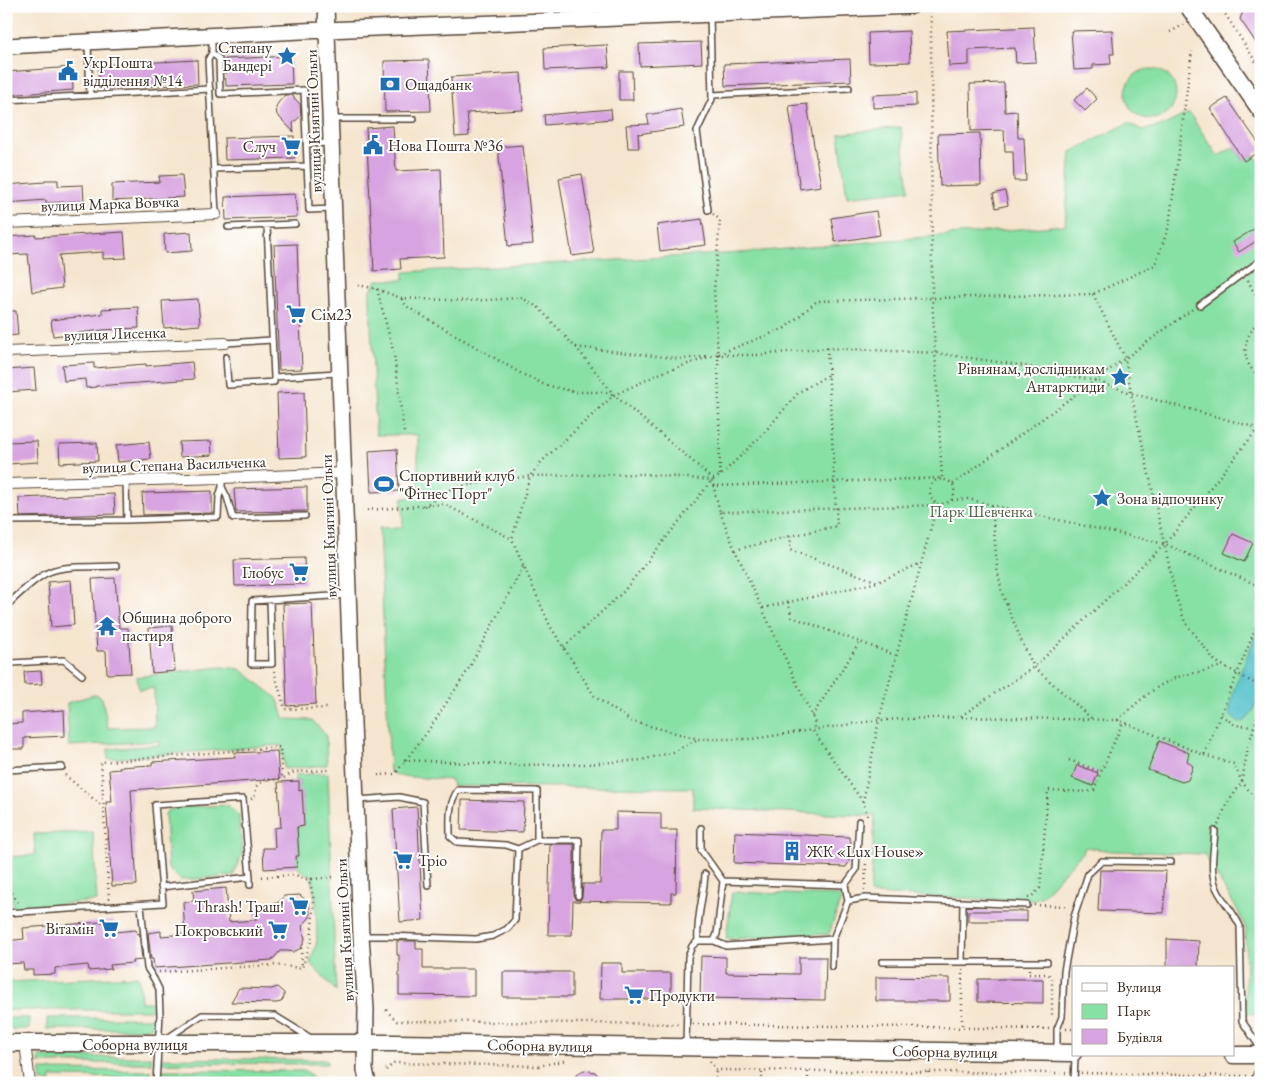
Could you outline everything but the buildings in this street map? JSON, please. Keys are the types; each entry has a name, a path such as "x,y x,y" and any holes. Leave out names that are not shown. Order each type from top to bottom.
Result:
{"main road":[{"path":"1188,6 1261,111"},
{"name":"Соборна вулиця","path":"6,1043 365,1043 1072,1054"},
{"path":"1234,1055 1261,1055"}],"street":[{"name":"вулиця Княгині Ольги","path":"326,6 361,936 366,1009 365,1070 368,1083"},
{"path":"6,46 328,31 552,14 710,15 805,8 912,6"},
{"name":"вулиця Марка Вовчка","path":"6,223 216,214"},
{"name":"вулиця Лисенка","path":"6,352 226,343"},
{"name":"вулиця Степана Васильченка","path":"6,484 126,480 222,483 343,473"},
{"path":"25,1043 30,1083"}],"lane":[{"path":"708,210 697,131 712,99 710,15"},
{"path":"212,35 212,53 208,60 216,214"},
{"path":"88,42 90,96"},
{"path":"212,53 219,59 220,94 304,90 309,210 334,208"},
{"path":"712,95 850,88"},
{"path":"6,100 210,89"},
{"path":"330,118 414,119"},
{"path":"306,144 330,143"},
{"path":"214,169 307,166"},
{"path":"228,227 295,224"},
{"path":"226,357 228,385 274,382 267,226"},
{"path":"1200,305 1261,260"},
{"path":"226,343 272,340"},
{"path":"274,376 339,373"},
{"path":"126,480 128,520"},
{"path":"222,483 233,518 305,516"},
{"path":"7,521 218,517 222,483"},
{"path":"6,607 26,588 48,572 78,567 116,566"},
{"path":"270,600 272,664 251,664 252,601 348,595"},
{"path":"6,666 12,663 64,660 82,674"},
{"path":"6,770 59,767"},
{"path":"537,840 537,791 458,790 451,800 450,836 456,842 506,845 518,849 537,840 579,840 578,896"},
{"path":"356,800 399,796 423,802 428,886"},
{"path":"6,913 163,903 155,805 243,799 250,885"},
{"path":"832,967 833,939 848,901 845,885 856,870 860,821"},
{"path":"701,828 700,850 723,881 717,934 714,941"},
{"path":"1215,831 1212,876 1218,892 1234,912 1240,926 1242,1021 1261,1049"},
{"path":"361,936 476,939 493,936 507,930 515,920 518,849"},
{"path":"1056,1053 1054,1029 1062,1017 1064,971 1074,918 1088,874 1102,861 1171,862"},
{"path":"698,940 697,927 705,874"},
{"path":"161,887 250,877"},
{"path":"723,881 845,885"},
{"path":"848,901 865,898 1027,905"},
{"path":"962,962 963,902"},
{"path":"141,905 147,968 159,989 160,1015 156,1083"},
{"path":"686,1047 688,957 692,946 698,940 714,941 726,946 833,939"},
{"path":"882,962 1047,962"},
{"path":"157,1044 202,1015 275,1016 319,1044"},
{"path":"1074,1056 1074,1083"}],"path":[{"path":"929,6 931,24 932,298 942,478"},
{"path":"1220,6 1261,70"},
{"path":"1192,51 1169,226 1155,266 1093,294 817,301 785,328 718,354 660,373 614,396 542,461 530,476 512,539 550,626 595,697 631,721 698,739 752,739 879,720 960,717 1118,720 1204,755 1234,764 1242,782 1261,805"},
{"path":"708,210 720,220 714,290 718,354 720,476"},
{"path":"1245,272 1261,308"},
{"path":"358,285 377,289 401,298 467,301 522,298 539,308 575,347 614,396 703,470 712,480 720,512 735,550 815,723 813,731 863,802 879,720 936,505"},
{"path":"377,289 394,354 404,433"},
{"path":"1093,294 1125,358 1176,597 1185,622 1215,661 1261,687"},
{"path":"401,298 406,306 522,374 545,385 576,392 604,392 614,396"},
{"path":"953,484 1200,305"},
{"path":"1261,319 1252,328 1247,338 1246,352 1248,362 1261,379"},
{"path":"575,347 684,359 718,354 758,355 828,348 936,353 1019,365 1097,381 1131,393 1259,429"},
{"path":"735,550 837,526 828,348"},
{"path":"564,648 623,592 712,480 720,476 762,435 799,392 830,374"},
{"path":"960,717 1034,667 1165,544 1261,425"},
{"path":"424,506 454,487 530,476 643,474 712,480"},
{"path":"936,505 931,499 930,488 933,482 942,478"},
{"path":"713,486 942,478 953,484 955,491 952,500 947,504 936,505 720,512"},
{"path":"952,500 968,500 992,504 1165,544 1261,587"},
{"path":"367,510 444,504 512,539"},
{"path":"992,504 997,568 1002,593 1021,640 1034,667 1093,720"},
{"path":"791,536 790,550 878,582"},
{"path":"762,608 878,582 921,563"},
{"path":"378,775 395,774 428,731 468,670 524,567"},
{"path":"788,602 792,616 896,655"},
{"path":"1204,755 1261,615"},
{"path":"812,716 860,642"},
{"path":"272,664 285,709 329,708"},
{"path":"1118,720 1134,705 1163,685 1180,677 1222,666"},
{"path":"1215,831 1227,804 1242,782 1253,727 1261,705"},
{"path":"1221,715 1235,725 1253,727"},
{"path":"1021,896 1031,897 1040,888 1048,790 1087,792 1094,790 1123,722"},
{"path":"404,760 519,765 585,764 642,760 673,752 698,739"},
{"path":"109,907 101,762 280,747 282,779"},
{"path":"1069,760 1101,772"},
{"path":"59,767 104,808"},
{"path":"243,799 254,798 257,786 264,780 282,779 294,772 330,770"},
{"path":"250,877 296,875 303,879 334,877"},
{"path":"302,968 312,941 314,901 310,883 312,878"},
{"path":"6,885 24,912"},
{"path":"1027,905 1063,906"},
{"path":"301,948 302,968"},
{"path":"962,962 962,1028"},
{"path":"150,972 273,965 302,968"},
{"path":"1029,974 1048,974 1052,979 1054,1029"},
{"path":"386,1010 397,1020 1072,1029"},
{"path":"386,1070 394,1063 539,1066 567,1060"},
{"path":"701,1061 710,1061 716,1070 715,1083"},
{"path":"716,1070 1074,1073 1257,1077"},
{"path":"762,1071 762,1083"},
{"path":"808,1072 808,1083"},
{"path":"928,1072 928,1083"},
{"path":"1206,1076 1206,1083"}],"green space":[{"path":"1146,69 1156,69 1169,76 1176,89 1176,99 1169,112 1156,119 1146,119 1137,115 1130,108 1126,99 1126,89 1130,80 1137,73"},
{"name":"Парк Шевченка","path":"1189,113 1218,156 1234,147 1244,161 1253,155 1261,162 1261,1015 1245,1013 1246,929 1239,913 1204,854 1112,851 1085,847 1084,851 1042,896 1030,901 870,894 875,816 693,808 693,788 453,786 451,780 399,776 390,772 379,528 403,527 402,498 418,497 418,435 376,435 370,292 377,280 404,280 404,272 740,253 1065,225 1071,152 1128,123 1142,130 1162,126"},
{"path":"901,127 909,190 847,197 839,134"},
{"path":"221,667 240,669 277,698 285,719 312,720 326,735 327,765 284,769 281,745 108,759 108,749 159,745 160,741 69,746 67,703 96,694 102,698 108,728 155,727 154,688 139,690 137,677"},
{"path":"328,773 336,991 310,963 317,941 316,903 311,875 306,874 297,867 296,856 299,856 297,827 304,826 302,791 299,791 299,781 295,781 295,775"},
{"path":"228,805 239,816 242,854 233,876 181,880 168,869 165,814 167,811 175,808"},
{"path":"93,832 97,901 13,908 7,857 35,855 34,834"},
{"path":"732,892 842,896 829,934 726,939"},
{"path":"137,976 139,978 141,1002 154,1002 154,1010 6,1010 6,982"},
{"path":"6,1018 29,1018 29,1029 6,1029"},
{"path":"47,1018 154,1018 151,1026 142,1029 47,1029"},
{"path":"39,1057 151,1057 151,1063 39,1063"},
{"path":"160,1058 327,1060 327,1064 161,1063"},
{"path":"41,1070 151,1071 151,1078 51,1077 51,1082 41,1082"},
{"path":"161,1070 306,1071 315,1079 160,1078"}],"water":[{"path":"1261,623 1261,691 1252,713 1247,719 1243,722 1236,721 1229,714 1234,689"}],"place":[{"name":"Степану Бандері","path":"287,56"},
{"name":"УкрПошта відділення №14","path":"68,71"},
{"name":"Ощадбанк","path":"390,84"},
{"name":"Нова Пошта №36","path":"373,145"},
{"name":"Случ","path":"291,146"},
{"name":"Сім23","path":"296,314"},
{"name":"Рівнянам, дослідникам Антарктиди","path":"1120,377"},
{"name":"Спортивний клуб \"Фітнес Порт\"","path":"384,484"},
{"name":"Зона відпочинку","path":"1102,498"},
{"name":"Глобус","path":"299,572"},
{"name":"Община доброго пастиря","path":"107,626"},
{"name":"ЖК «Lux House»","path":"792,851"},
{"name":"Тріо","path":"403,860"},
{"name":"Thrash! Траш!","path":"299,906"},
{"name":"Вітамін","path":"109,928"},
{"name":"Покровський","path":"278,930"},
{"name":"Продукти","path":"634,995"}]}
